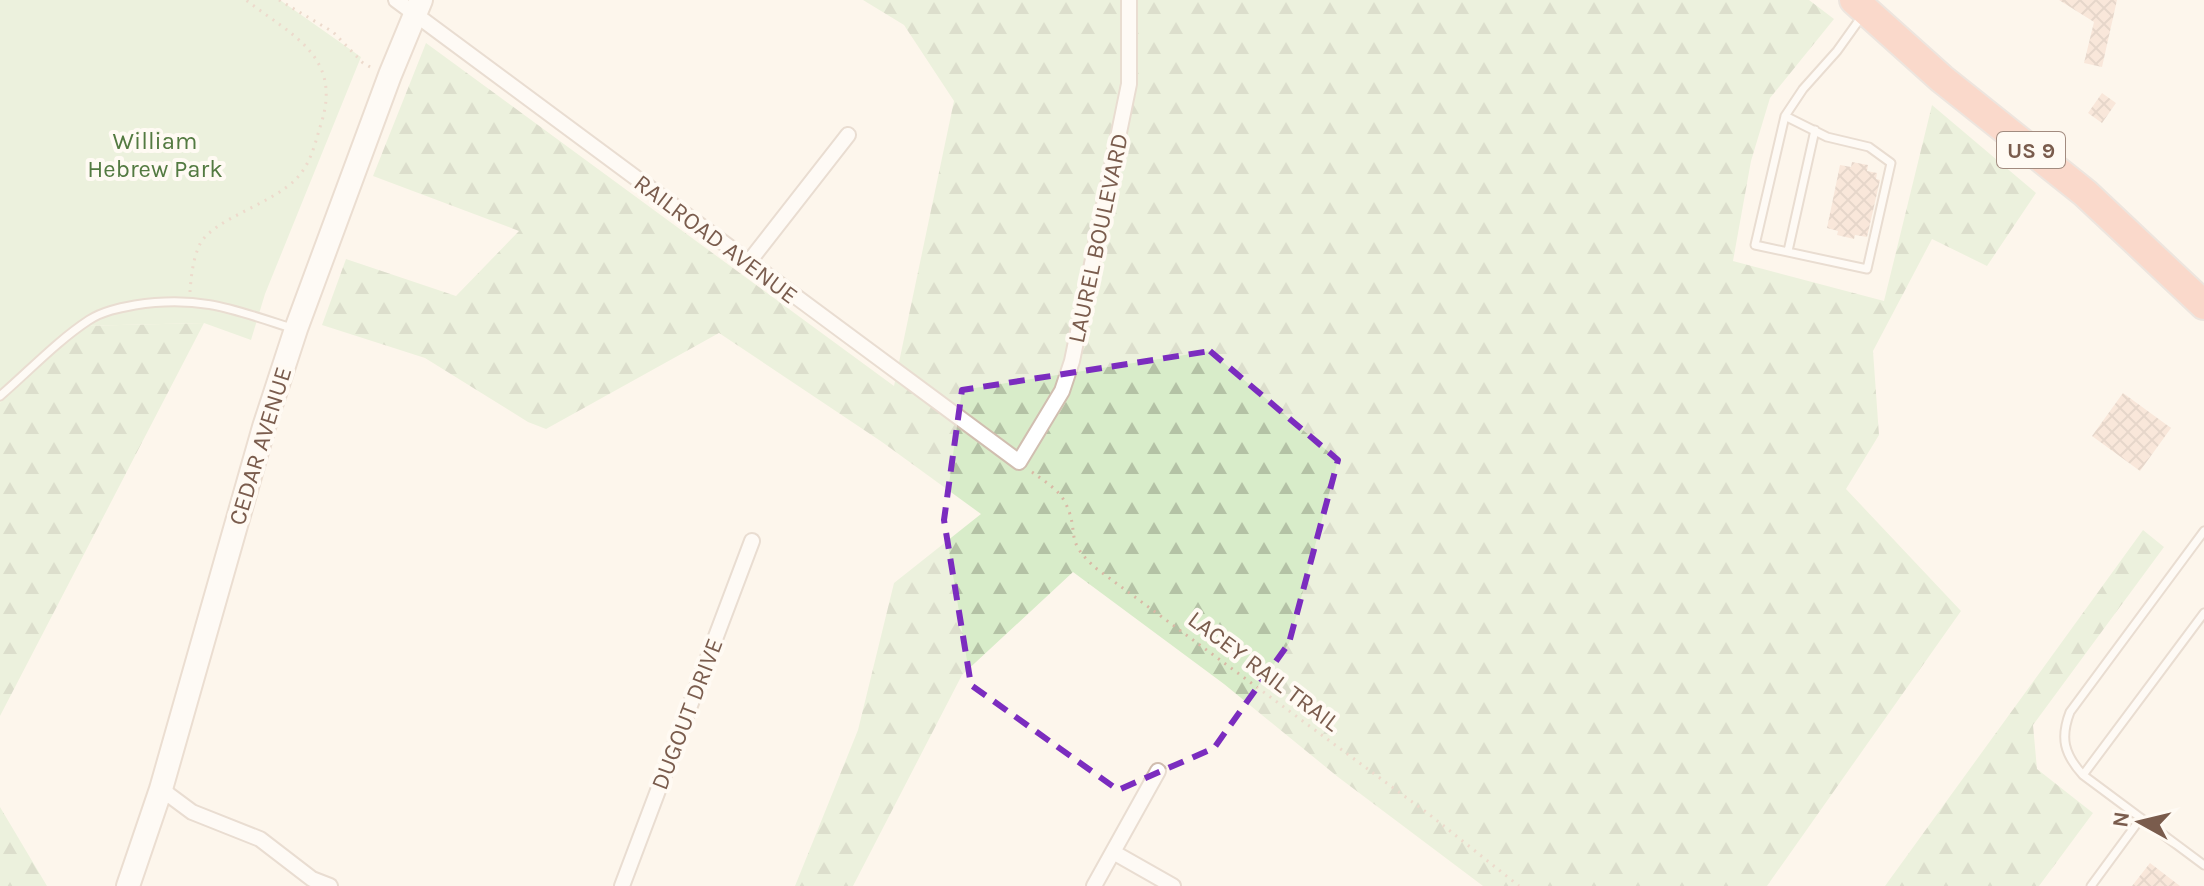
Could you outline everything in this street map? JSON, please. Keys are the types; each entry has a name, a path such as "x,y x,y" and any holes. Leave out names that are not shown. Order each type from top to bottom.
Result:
{"highway":[{"name":"US 9","path":"1860,6 1942,79 2085,193 2204,305"}],"street":[{"name":"RAILROAD AVENUE","path":"396,0 418,7 748,263 1019,462"},
{"name":"LAUREL BOULEVARD","path":"1019,462 1062,391 1072,361 1129,84 1129,0"},
{"name":"CEDAR AVENUE","path":"128,886 161,789 264,427 296,329 418,7"},
{"path":"748,263 848,135"},
{"name":"DUGOUT DRIVE","path":"622,886 752,541"},
{"path":"1094,886 1158,771"},
{"path":"161,789 192,812 260,839 312,879 330,886"},
{"path":"1113,852 1173,886"}],"lane":[{"path":"1785,116 1827,137 1869,147 1891,163 1867,269 1755,245 1785,116 1803,89 1837,51 1860,6"},
{"path":"1788,251 1815,130"},
{"path":"0,396 89,320 109,310 153,302 189,300 231,308 296,329"},
{"path":"2204,531 2070,712 2063,744 2083,775 2204,865"},
{"path":"2083,775 2204,613"},
{"path":"2091,886 2141,818"}],"path":[{"path":"189,300 191,275 200,243 221,223 269,201 296,179 309,162 326,110 326,77 313,51 246,0"},
{"path":"279,0 333,32 363,63 377,69"},
{"name":"LACEY RAIL TRAIL","path":"1019,462 1059,492 1066,505 1074,545 1090,563 1430,815 1519,886"}],"highlighted area":[{"path":"1210,351 1338,460 1289,643 1214,748 1118,790 971,685 944,520 962,390"}],"green space":[{"name":"William Hebrew Park","path":"0,0 280,0 361,57 265,294 251,340 204,323 78,326 0,403"},
{"path":"863,0 1809,0 1834,19 1770,98 1751,161 1733,261 1884,301 1932,105 2036,193 1987,266 1932,239 1873,351 1879,435 1846,489 1961,611 1767,886 1483,886 1338,777 1224,684 1073,572 962,675 853,886 795,886 858,730 894,583 981,514 882,442 719,333 546,429 528,422 425,358 322,325 346,259 456,296 519,231 373,176 426,43 894,386 954,101 904,25"},
{"path":"204,323 0,716 0,403 78,326"},
{"path":"2143,530 2164,547 2033,725 2037,769 2093,813 2039,886 1885,886"},
{"path":"0,807 47,886 0,886"}],"building":[{"path":"2059,0 2117,0 2102,67 2084,63 2094,22"},
{"path":"2102,93 2116,103 2102,123 2088,113"},
{"path":"1852,162 1868,165 1867,171 1877,173 1876,179 1880,180 1867,237 1855,235 1854,239 1837,235 1838,231 1827,228 1840,165 1851,167"},
{"path":"2123,393 2171,428 2140,471 2092,436"},
{"path":"2150,863 2180,886 2132,886"}]}
